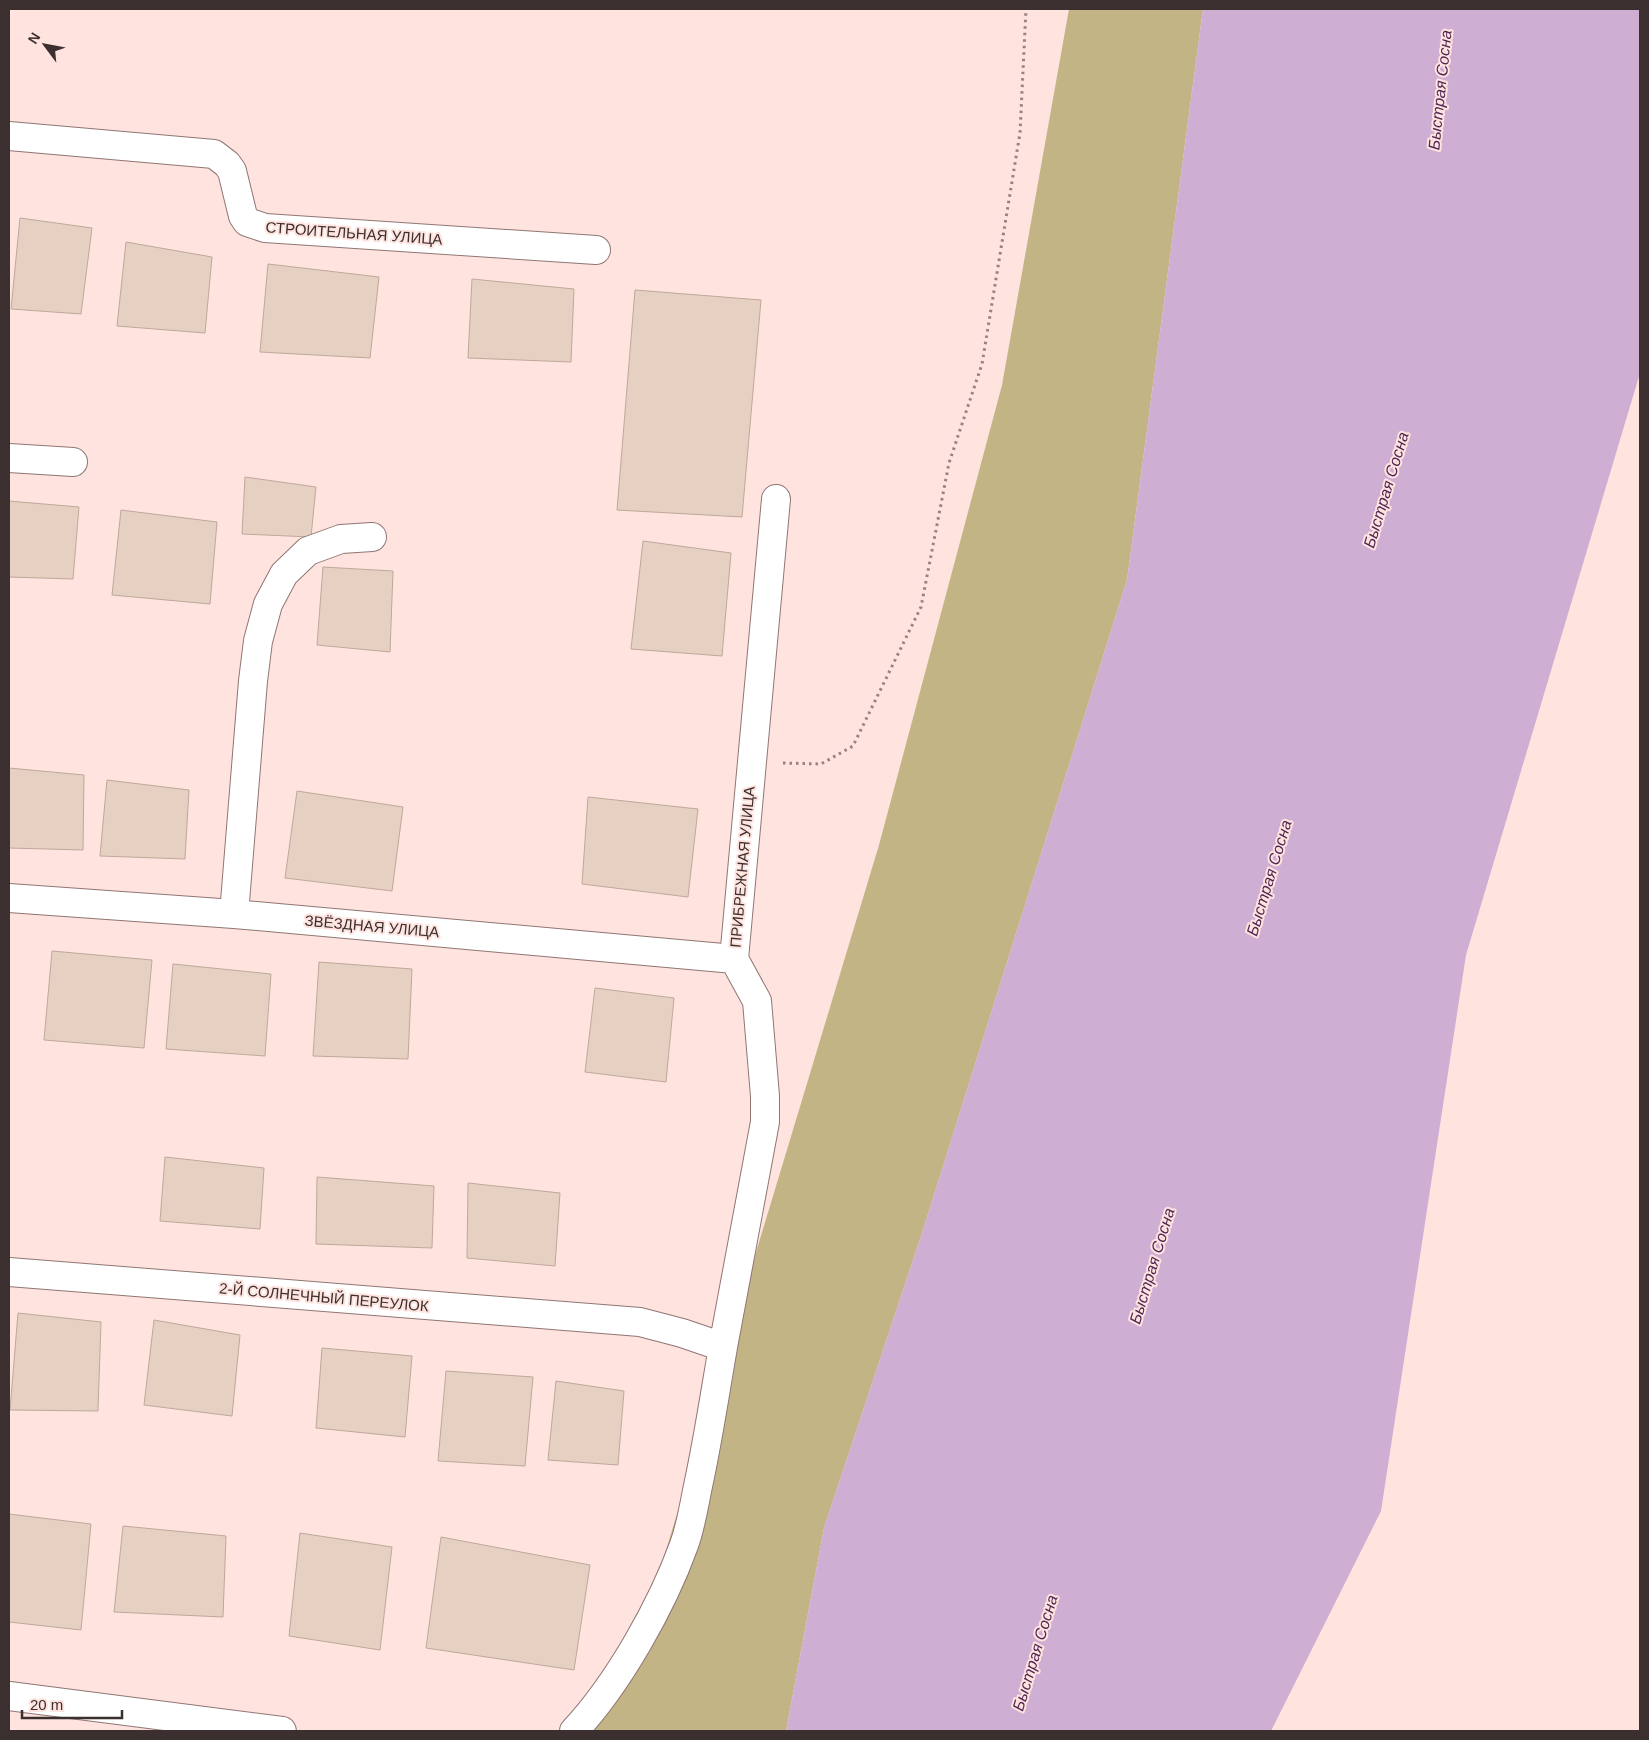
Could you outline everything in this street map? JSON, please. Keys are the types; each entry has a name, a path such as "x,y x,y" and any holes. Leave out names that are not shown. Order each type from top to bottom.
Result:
{"street":[{"name":"СТРОИТЕЛЬНАЯ УЛИЦА","path":"9,136 214,154 227,164 232,171 243,216 247,222 259,227 596,250"},
{"path":"9,458 73,462"},
{"name":"ПРИБРЕЖНАЯ УЛИЦА","path":"574,1731 615,1677 647,1625 684,1544 702,1466 765,1122 765,1096 757,1001 734,959 776,499"},
{"path":"234,914 253,681 258,641 268,604 284,574 308,551 341,539 372,537"},
{"name":"ЗВЁЗДНАЯ УЛИЦА","path":"9,898 234,914 734,959"},
{"name":"2-Й СОЛНЕЧНЫЙ ПЕРЕУЛОК","path":"9,1272 640,1322 682,1333 723,1347"},
{"path":"9,1696 282,1731"}],"path":[{"path":"752,762 822,764 852,746 921,607 949,464 982,364 1020,132 1026,9"}],"shaded area":[{"path":"1069,9 1203,9 1127,580 923,1230 824,1528 786,1731 568,1731 641,1633 879,845 1002,385"}],"water":[{"name":"Быстрая Сосна","path":"1203,9 1640,9 1640,373 1466,955 1381,1511 1271,1731 786,1731 824,1528 923,1230 1127,580"}],"building":[{"path":"20,218 92,228 81,314 11,309"},
{"path":"126,242 212,257 205,333 117,326"},
{"path":"268,264 379,277 370,358 260,352"},
{"path":"472,279 574,289 571,362 468,358"},
{"path":"635,290 761,300 742,517 617,510"},
{"path":"245,477 316,487 311,537 242,534"},
{"path":"9,501 79,507 73,579 9,577"},
{"path":"121,510 217,522 210,604 112,595"},
{"path":"643,541 731,553 722,656 631,649"},
{"path":"323,567 393,571 390,652 317,645"},
{"path":"9,768 84,775 83,850 9,848"},
{"path":"107,780 189,790 185,859 100,856"},
{"path":"297,791 403,807 392,891 285,878"},
{"path":"588,797 698,809 688,897 582,884"},
{"path":"52,951 152,960 144,1048 44,1040"},
{"path":"319,962 412,969 408,1059 313,1056"},
{"path":"173,964 271,974 265,1056 166,1049"},
{"path":"595,988 674,998 666,1082 585,1072"},
{"path":"165,1157 264,1168 260,1229 160,1221"},
{"path":"317,1177 434,1186 432,1248 316,1244"},
{"path":"468,1183 560,1193 555,1266 467,1258"},
{"path":"18,1313 101,1322 98,1411 10,1410"},
{"path":"154,1320 240,1335 232,1416 144,1405"},
{"path":"322,1348 412,1356 405,1437 316,1428"},
{"path":"446,1371 533,1377 525,1466 438,1461"},
{"path":"556,1381 624,1391 618,1465 548,1460"},
{"path":"9,1514 91,1524 81,1630 9,1622"},
{"path":"123,1526 226,1536 223,1617 114,1612"},
{"path":"300,1533 392,1547 380,1650 289,1636"},
{"path":"441,1537 590,1565 574,1670 426,1648"}]}
